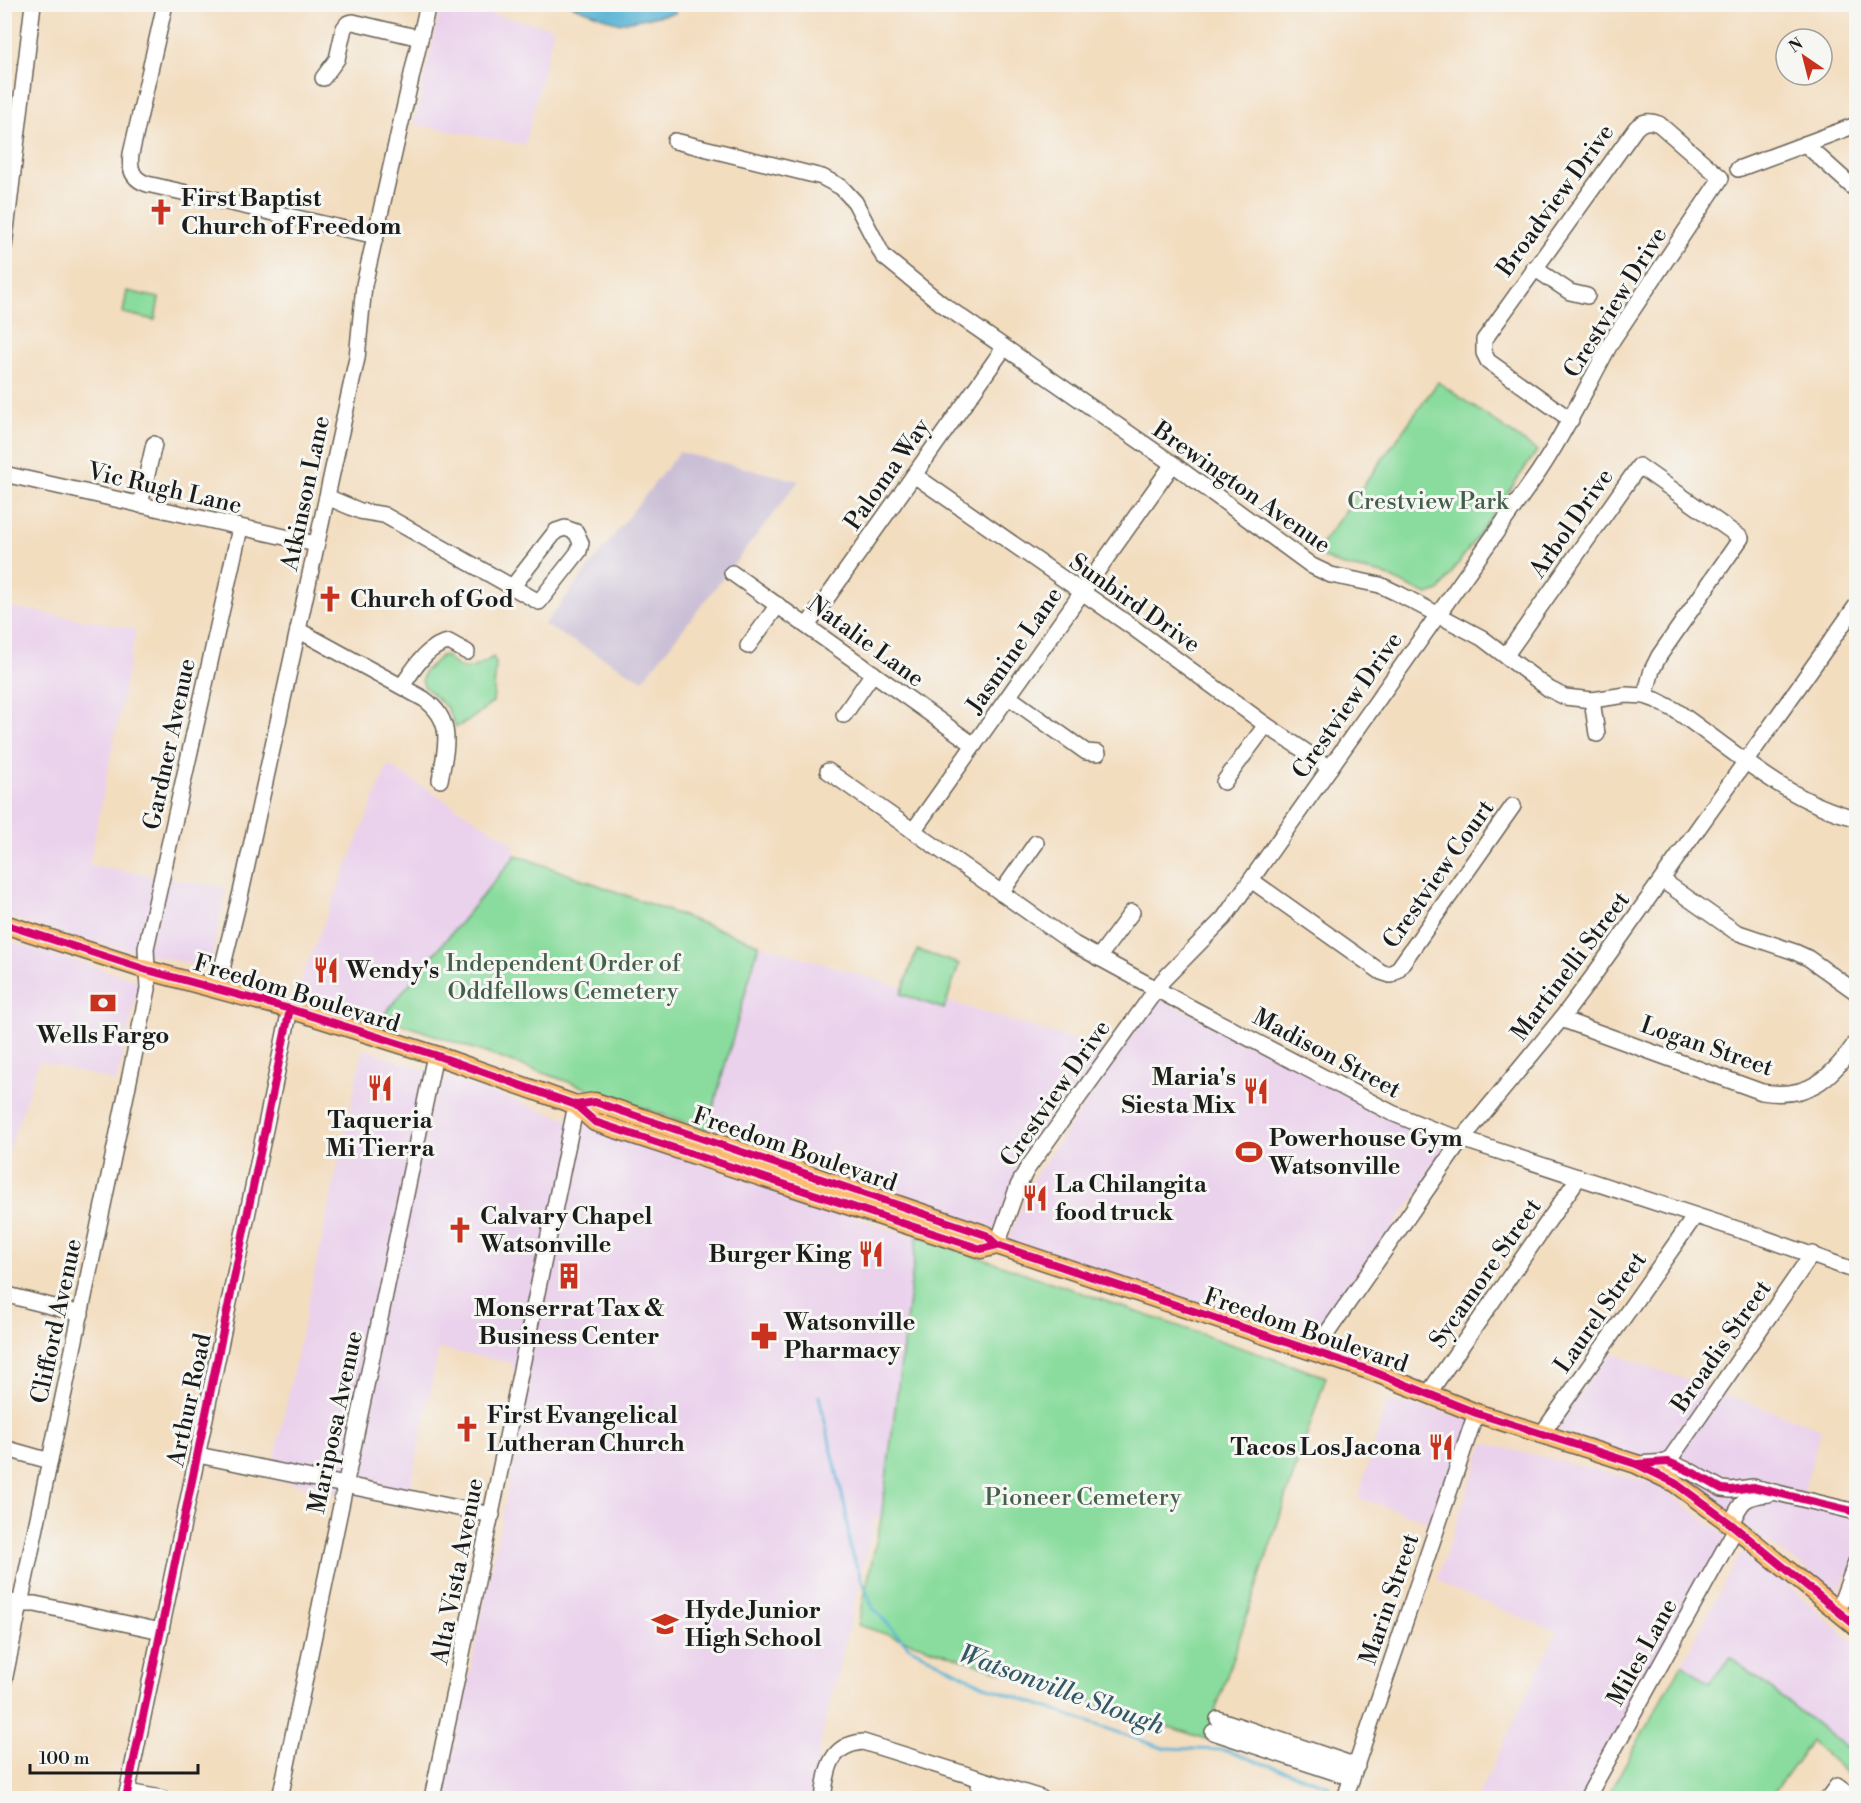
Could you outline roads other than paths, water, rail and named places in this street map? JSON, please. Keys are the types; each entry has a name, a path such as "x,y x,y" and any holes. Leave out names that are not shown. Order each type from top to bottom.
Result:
{"main road":[{"name":"Freedom Boulevard","path":"4,924 147,970 290,1009 435,1055 576,1105 595,1122 615,1129 981,1249 997,1245 1369,1370 1476,1413 1635,1464 1675,1483 1733,1526 1857,1626"}],"street":[{"path":"4,247 33,4"},
{"path":"165,4 131,154 133,174 138,180 147,184 376,236"},
{"name":"Atkinson Lane","path":"217,989 242,888 357,358 364,285 428,4"},
{"path":"323,78 335,64 344,28 348,24 353,22 420,38"},
{"name":"Broadview Drive","path":"1571,420 1482,354 1486,335 1635,128 1648,117 1720,178"},
{"path":"1738,169 1857,125"},
{"name":"Brewington Avenue","path":"675,141 822,177 841,186 855,202 883,256 942,304 1173,464 1312,566 1331,575 1380,585 1438,614 1482,638 1557,694 1574,699 1592,700 1626,695 1645,696 1656,700 1675,710 1802,798 1857,818"},
{"path":"1804,144 1857,190"},
{"name":"Crestview Drive","path":"997,1245 1018,1186 1027,1168 1155,989 1169,972 1216,927 1548,459 1620,329 1720,178"},
{"path":"1534,268 1570,292 1587,296"},
{"name":"Paloma Way","path":"807,626 1004,348"},
{"path":"140,505 154,444"},
{"name":"Jasmine Lane","path":"913,831 1173,464"},
{"name":"Arbol Drive","path":"1506,656 1639,466 1741,538 1659,656 1652,670 1645,696"},
{"name":"Vic Rugh Lane","path":"4,474 316,544"},
{"name":"Sunbird Drive","path":"914,475 1330,768"},
{"path":"327,497 360,511 384,515 539,602 579,551 581,543 576,532 565,528 556,531 513,586"},
{"name":"Gardner Avenue","path":"147,970 146,948 240,528"},
{"name":"Natalie Lane","path":"732,573 974,745"},
{"path":"748,646 778,605"},
{"name":"Martinelli Street","path":"1317,1353 1327,1333 1462,1139 1561,1019 1857,606"},
{"path":"298,630 430,703 444,723 447,744 440,780"},
{"path":"402,686 425,656 439,645 449,642 467,652"},
{"path":"844,715 873,674"},
{"path":"1009,697 1086,752 1098,753"},
{"path":"1592,700 1597,734"},
{"path":"1224,782 1266,725"},
{"name":"Madison Street","path":"828,771 1057,933 1098,958 1392,1113 1462,1139 1812,1254 1857,1271"},
{"name":"Crestview Court","path":"1251,879 1381,972 1390,975 1398,969 1514,806"},
{"path":"1001,893 1036,843"},
{"path":"1662,880 1736,932 1808,958 1857,992"},
{"path":"1098,958 1132,912"},
{"name":"Clifford Avenue","path":"4,1681 148,989 147,970"},
{"name":"Arthur Road","path":"127,1795 290,1009"},
{"name":"Logan Street","path":"1561,1019 1773,1094 1794,1093 1820,1082 1833,1072 1857,1042"},
{"name":"Mariposa Avenue","path":"280,1798 435,1055"},
{"name":"Alta Vista Avenue","path":"432,1798 576,1105"},
{"name":"Sycamore Street","path":"1428,1394 1579,1177"},
{"name":"Laurel Street","path":"1541,1435 1695,1216"},
{"name":"Broadis Street","path":"1668,1462 1812,1254"},
{"path":"4,1294 81,1314"},
{"name":"Marin Street","path":"1345,1798 1476,1413"},
{"path":"4,1448 50,1461"},
{"path":"198,1455 492,1515"},
{"name":"Freedom Boulevard","path":"1635,1464 1668,1462 1692,1472 1714,1486 1727,1490 1753,1486 1780,1494"},
{"path":"1780,1494 1857,1512"},
{"name":"Miles Lane","path":"1587,1798 1733,1526 1741,1504 1746,1499 1760,1495 1780,1494"},
{"path":"1838,1611 1857,1562"},
{"path":"4,1601 35,1604 161,1631"},
{"path":"1215,1726 1354,1772"},
{"path":"823,1798 831,1761 836,1753 854,1743 863,1742 1041,1798"},
{"path":"978,1798 980,1779"},
{"path":"1828,1798 1837,1786 1853,1798"},
{"path":"127,1795 162,1798"}],"water":[{"path":"571,5 675,5 675,13 618,23"}],"waterway":[{"name":"Watsonville Slough","path":"819,1396 846,1512 850,1549 873,1608 909,1647 985,1686 1163,1748 1224,1750 1329,1786"}],"place":[{"name":"First Baptist Church of Freedom","path":"161,212"},
{"name":"Church of God","path":"330,599"},
{"name":"Wendy's","path":"326,970"},
{"name":"Wells Fargo","path":"103,1003"},
{"name":"Taqueria Mi Tierra","path":"380,1088"},
{"name":"Maria's Siesta Mix","path":"1256,1091"},
{"name":"Powerhouse Gym Watsonville","path":"1249,1152"},
{"name":"La Chilangita food truck","path":"1035,1198"},
{"name":"Calvary Chapel Watsonville","path":"460,1230"},
{"name":"Burger King","path":"871,1254"},
{"name":"Monserrat Tax & Business Center","path":"569,1276"},
{"name":"Watsonville Pharmacy","path":"764,1336"},
{"name":"First Evangelical Lutheran Church","path":"467,1429"},
{"name":"Tacos Los Jacona","path":"1441,1447"},
{"name":"Hyde Junior High School","path":"665,1624"}],"park label":[{"name":"Crestview Park","path":"1428,501"},
{"name":"Independent Order of Oddfellows Cemetery","path":"563,977"},
{"name":"Pioneer Cemetery","path":"1083,1497"}]}
